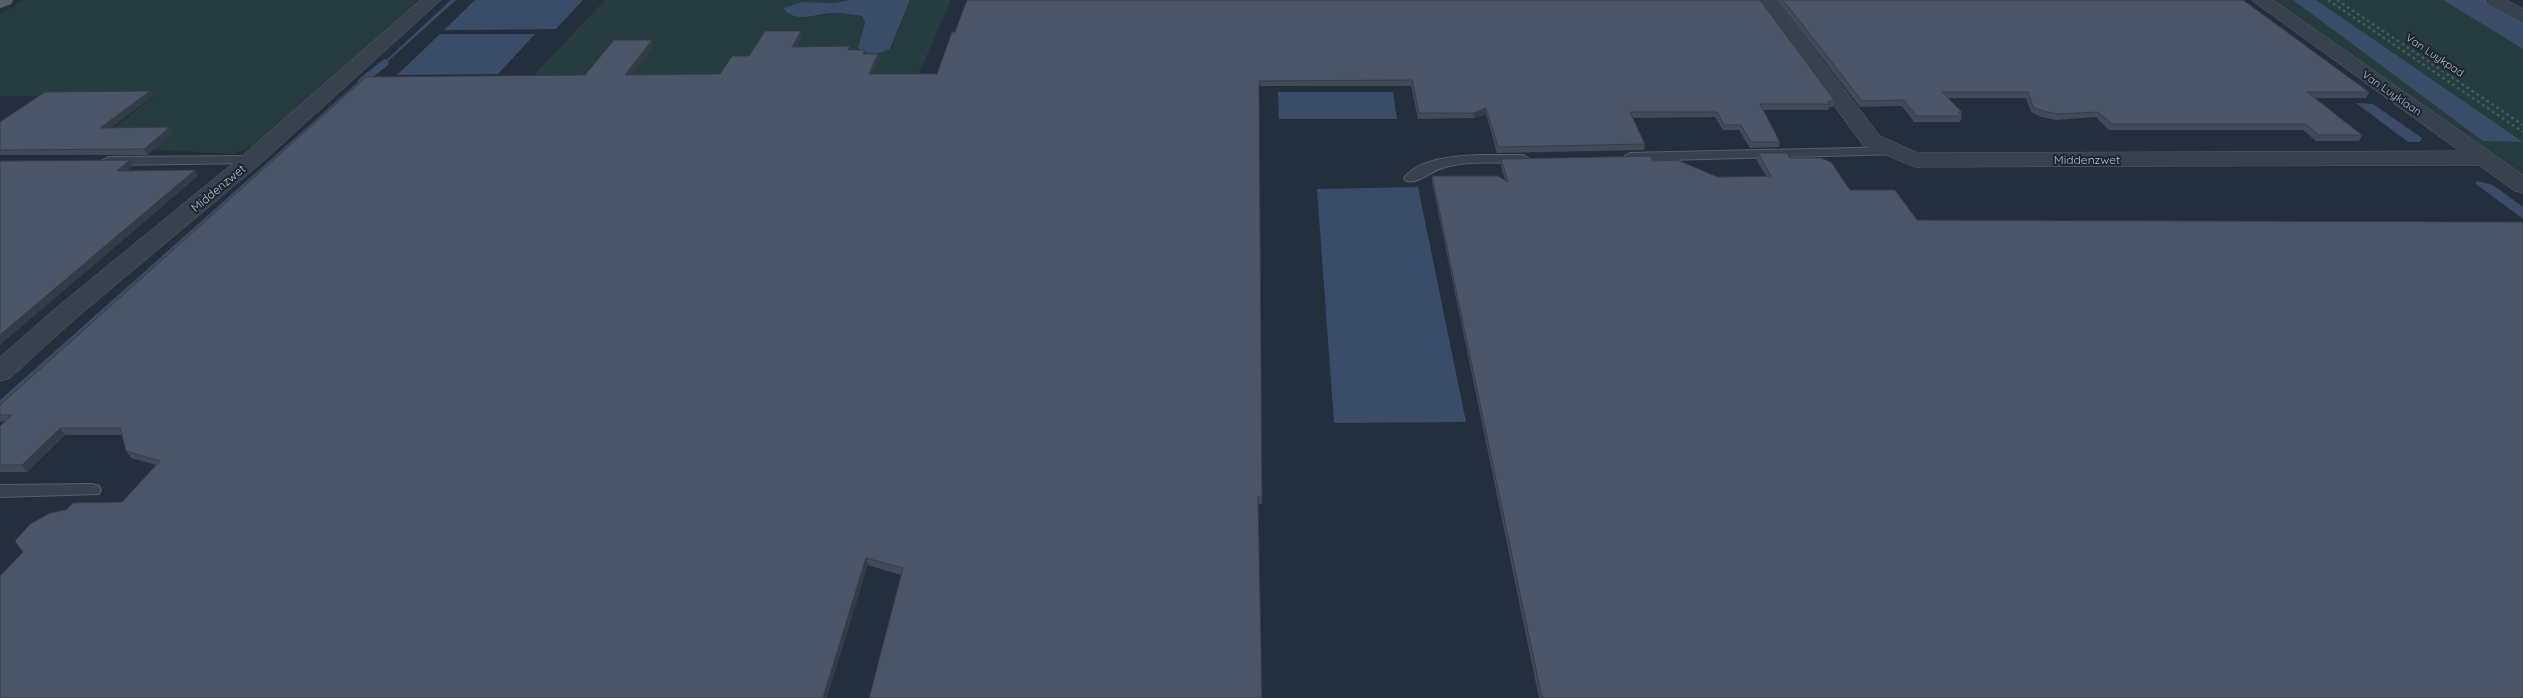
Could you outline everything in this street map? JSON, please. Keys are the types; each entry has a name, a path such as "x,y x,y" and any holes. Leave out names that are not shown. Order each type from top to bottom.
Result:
{"main road":[{"path":"0,2 4,0"}],"street":[{"name":"Middenzwet","path":"0,372 66,313 251,160 432,0"},
{"name":"Middenzwet","path":"1766,0 1872,141 1915,160 2483,158"},
{"name":"Van Luyklaan","path":"2261,0 2523,186"},
{"path":"2494,0 2523,17"}],"lane":[{"path":"1616,157 1895,151"},
{"path":"1411,178 1423,169 1447,160 1536,158"},
{"path":"97,161 251,160"},
{"path":"0,491 92,490"}],"path":[{"path":"2328,0 2523,132"},
{"name":"Van Luykpad","path":"2337,0 2523,125"}],"green space":[{"path":"24,0 419,0 257,144 233,154 91,146 154,96 0,96 0,14"},
{"path":"605,0 850,0 835,3 803,2 783,9 803,18 835,13 862,16 865,23 861,35 891,49 910,0 951,0 919,73 532,77"},
{"path":"2271,0 2443,0 2523,49 2523,177"}],"water":[{"path":"451,0 456,0 387,62 383,63"},
{"path":"475,0 583,0 556,29 444,30"},
{"path":"850,0 910,0 890,49 874,53 862,51 858,48 865,23 862,16 827,13 801,17 788,13 783,8 803,2 835,3"},
{"path":"2293,0 2316,0 2523,142 2483,141"},
{"path":"2443,0 2486,0 2523,22 2523,49"},
{"path":"440,34 535,34 498,74 397,75"},
{"path":"358,82 363,82 0,406 0,400"},
{"path":"1278,92 1393,92 1397,119 1279,119"},
{"path":"2356,103 2373,104 2422,138 2420,142 2408,142"},
{"path":"2476,181 2493,185 2523,207 2523,219 2476,184"},
{"path":"1418,187 1466,422 1334,423 1317,189"}],"building":[{"path":"967,0 1760,0 1835,101 1828,101 1830,104 1760,104 1780,142 1751,142 1741,125 1724,125 1717,112 1630,112 1645,144 1498,147 1486,108 1474,113 1419,113 1412,80 1259,81 1262,497 1258,497 1262,698 869,698 903,568 866,558 823,698 0,698 0,576 23,552 15,541 30,524 50,513 66,510 73,503 122,502 160,461 126,451 120,428 60,428 22,465 0,465 0,426 12,415 0,415 0,405 366,77 585,75 614,40 652,40 625,75 720,74 732,56 749,56 765,31 801,31 792,47 850,46 848,50 865,50 863,54 878,54 869,74 937,74 952,32 955,32"},
{"path":"1783,0 2243,0 2369,92 2307,92 2362,135 2319,135 2306,124 2112,124 2098,112 2058,114 2043,111 2033,107 2028,92 1942,92 1962,112 1958,112 1962,116 1916,116 1904,100 1862,101"},
{"path":"150,91 100,128 170,127 144,149 0,150 0,122 45,92"},
{"path":"1758,153 1787,153 1790,158 1821,158 1831,162 1850,190 1895,190 1917,220 2523,222 2523,698 1542,698 1432,176 1498,176 1508,182 1501,159 1651,156 1653,161 1677,160 1718,177 1771,176"},
{"path":"130,160 117,171 195,170 0,335 0,161"}],"waterway":[{"path":"361,82 385,63"}]}
